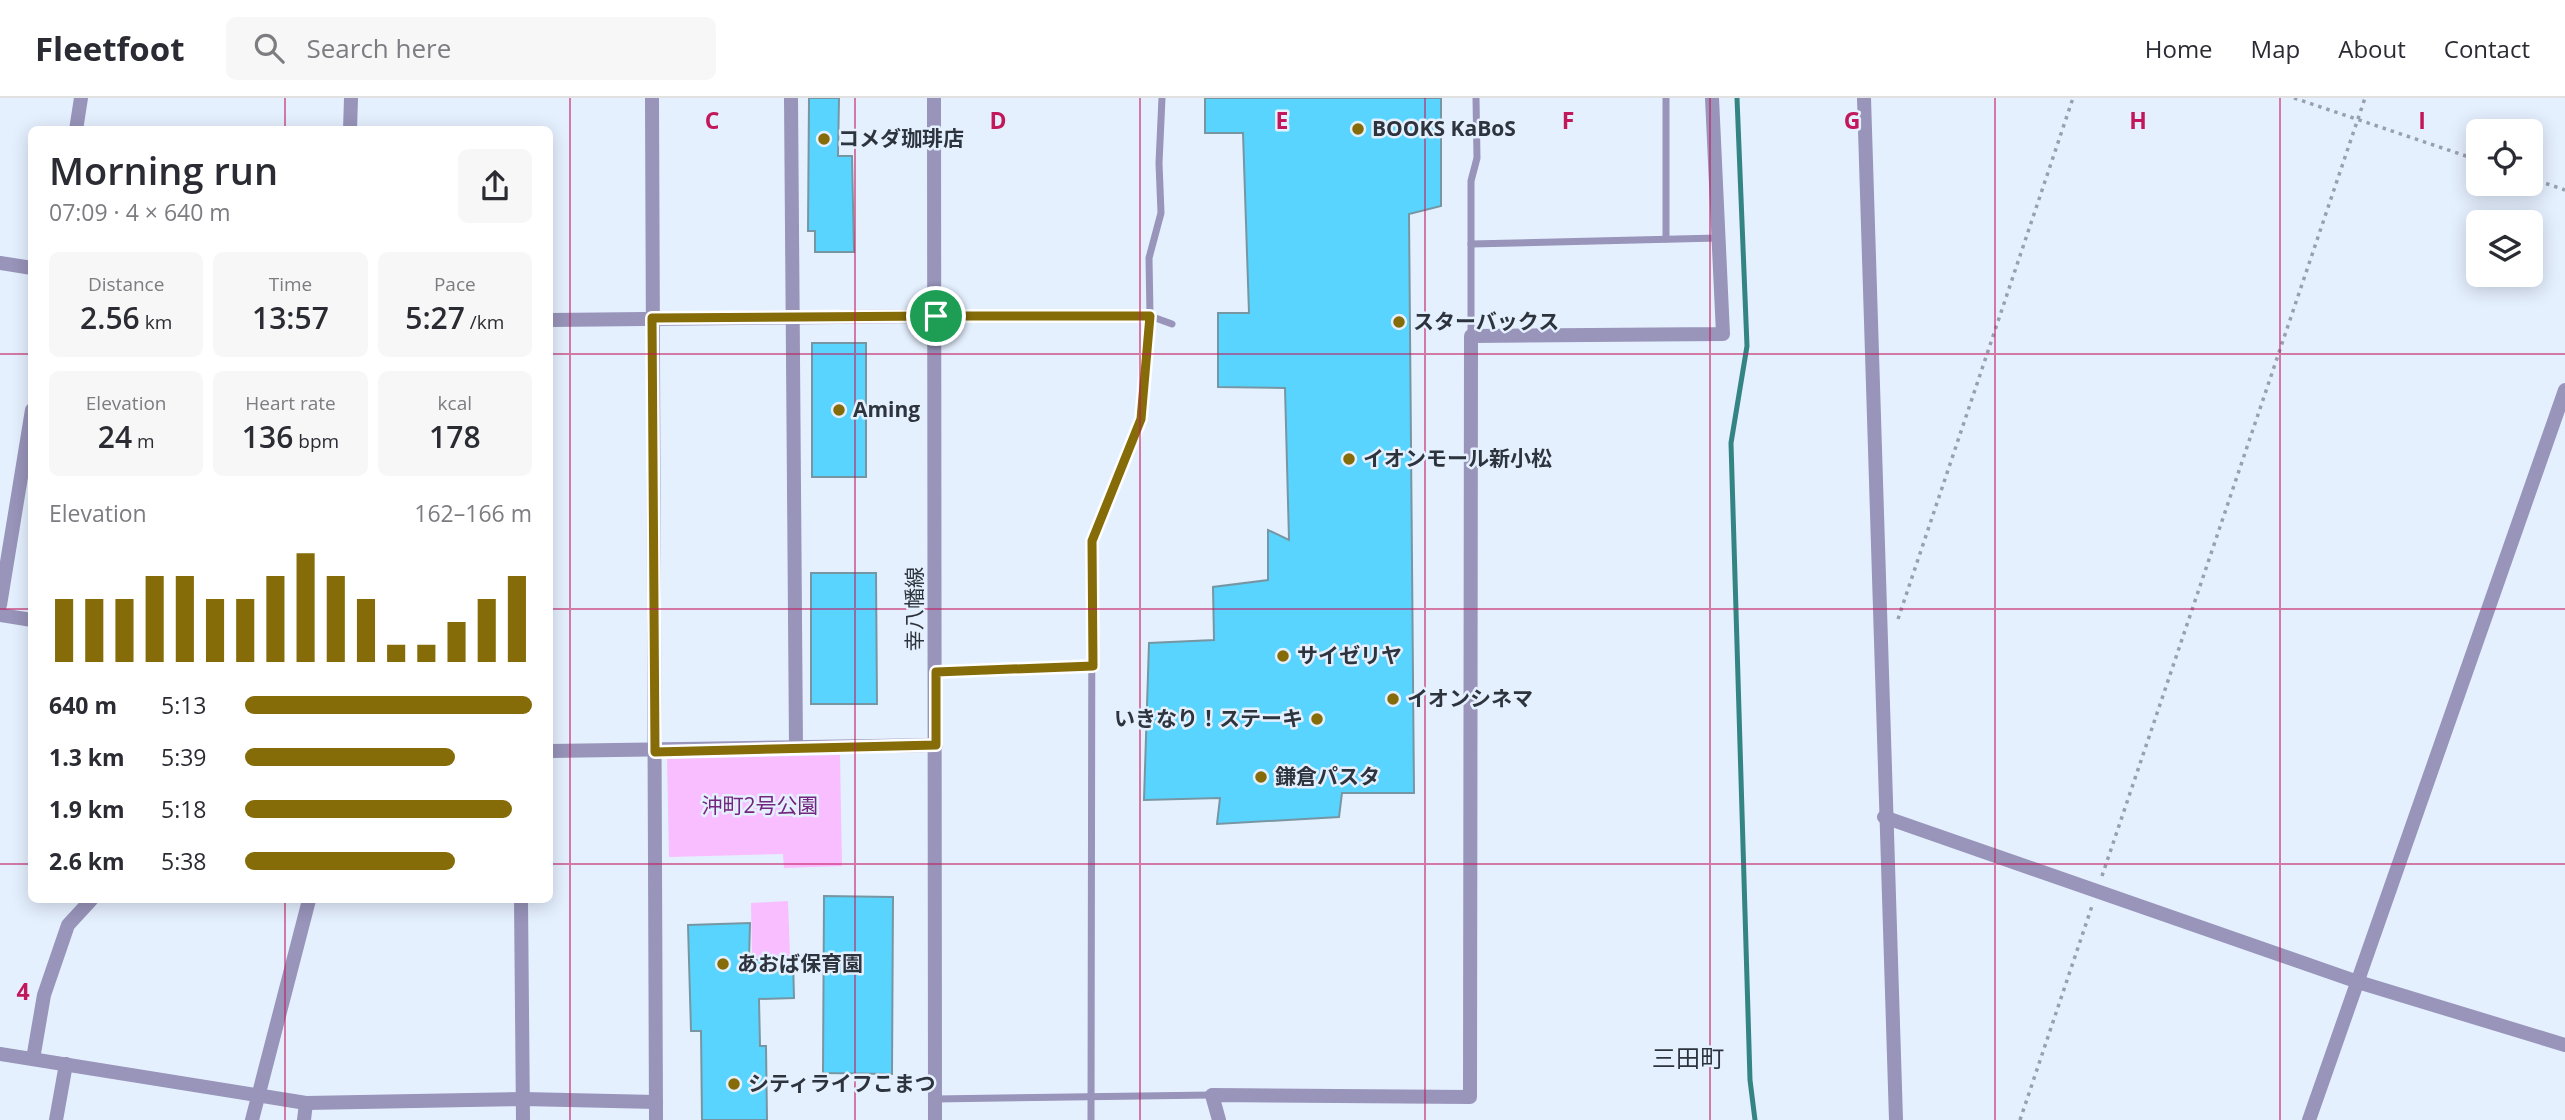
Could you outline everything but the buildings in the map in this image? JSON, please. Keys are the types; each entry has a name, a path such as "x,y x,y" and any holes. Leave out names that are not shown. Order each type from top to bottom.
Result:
{"street":[{"path":"77,126 81,98"},
{"path":"350,126 351,98"},
{"path":"652,98 656,1120"},
{"path":"791,98 796,747"},
{"name":"幸八幡線","path":"934,98 935,1120"},
{"path":"1219,1120 1212,1095 1470,1097 1471,336 1723,334 1712,98"},
{"path":"1864,98 1896,1120"},
{"path":"0,263 28,267"},
{"path":"553,320 936,316"},
{"path":"2309,1120 2565,390"},
{"path":"0,605 28,434"},
{"path":"0,615 28,619"},
{"path":"553,751 655,752 936,745"},
{"path":"1885,817 2358,982 2565,1045"},
{"path":"33,1059 44,995 68,925 88,903"},
{"path":"252,1120 308,903"},
{"path":"521,903 523,1120"},
{"path":"0,1054 306,1103 523,1099 656,1102"},
{"path":"56,1120 66,1065"},
{"path":"304,1120 306,1103"}],"lane":[{"path":"1091,1120 1092,541 1141,419 1150,316 1149,258 1161,213 1159,163 1162,98"},
{"path":"1471,336 1471,181 1477,158 1476,98"},
{"path":"1666,98 1666,239"},
{"path":"1471,244 1718,238"},
{"path":"936,316 1150,316 1172,324"},
{"path":"936,672 1093,666"},
{"path":"935,1099 1212,1095"}],"path":[{"path":"1894,631 2073,98"},
{"path":"2294,98 2466,156"},
{"path":"2020,1120 2365,98"},
{"path":"2543,182 2565,190"}],"green space":[{"name":"沖町2号公園","path":"840,755 842,866 784,868 783,854 669,857 667,759"},
{"path":"788,901 790,956 752,958 751,903"}],"waterway":[{"path":"1737,98 1747,346 1731,443 1750,1080 1755,1120"}],"place":[{"name":"BOOKS KaBoS","path":"1358,129"},
{"name":"コメダ珈琲店","path":"824,139"},
{"name":"スターバックス","path":"1399,322"},
{"name":"Aming","path":"839,410"},
{"name":"イオンモール新小松","path":"1349,459"},
{"name":"サイゼリヤ","path":"1283,656"},
{"name":"イオンシネマ","path":"1393,699"},
{"name":"いきなり！ステーキ","path":"1317,719"},
{"name":"鎌倉パスタ","path":"1261,777"},
{"name":"あおば保育園","path":"723,964"},
{"name":"シティライフこまつ","path":"734,1084"}],"district":[{"name":"三田町","path":"1688,1059"}],"route":[{"path":"936,316 1150,316 1141,419 1092,541 1093,666 936,672 936,745 655,752 652,318 936,316"}]}
